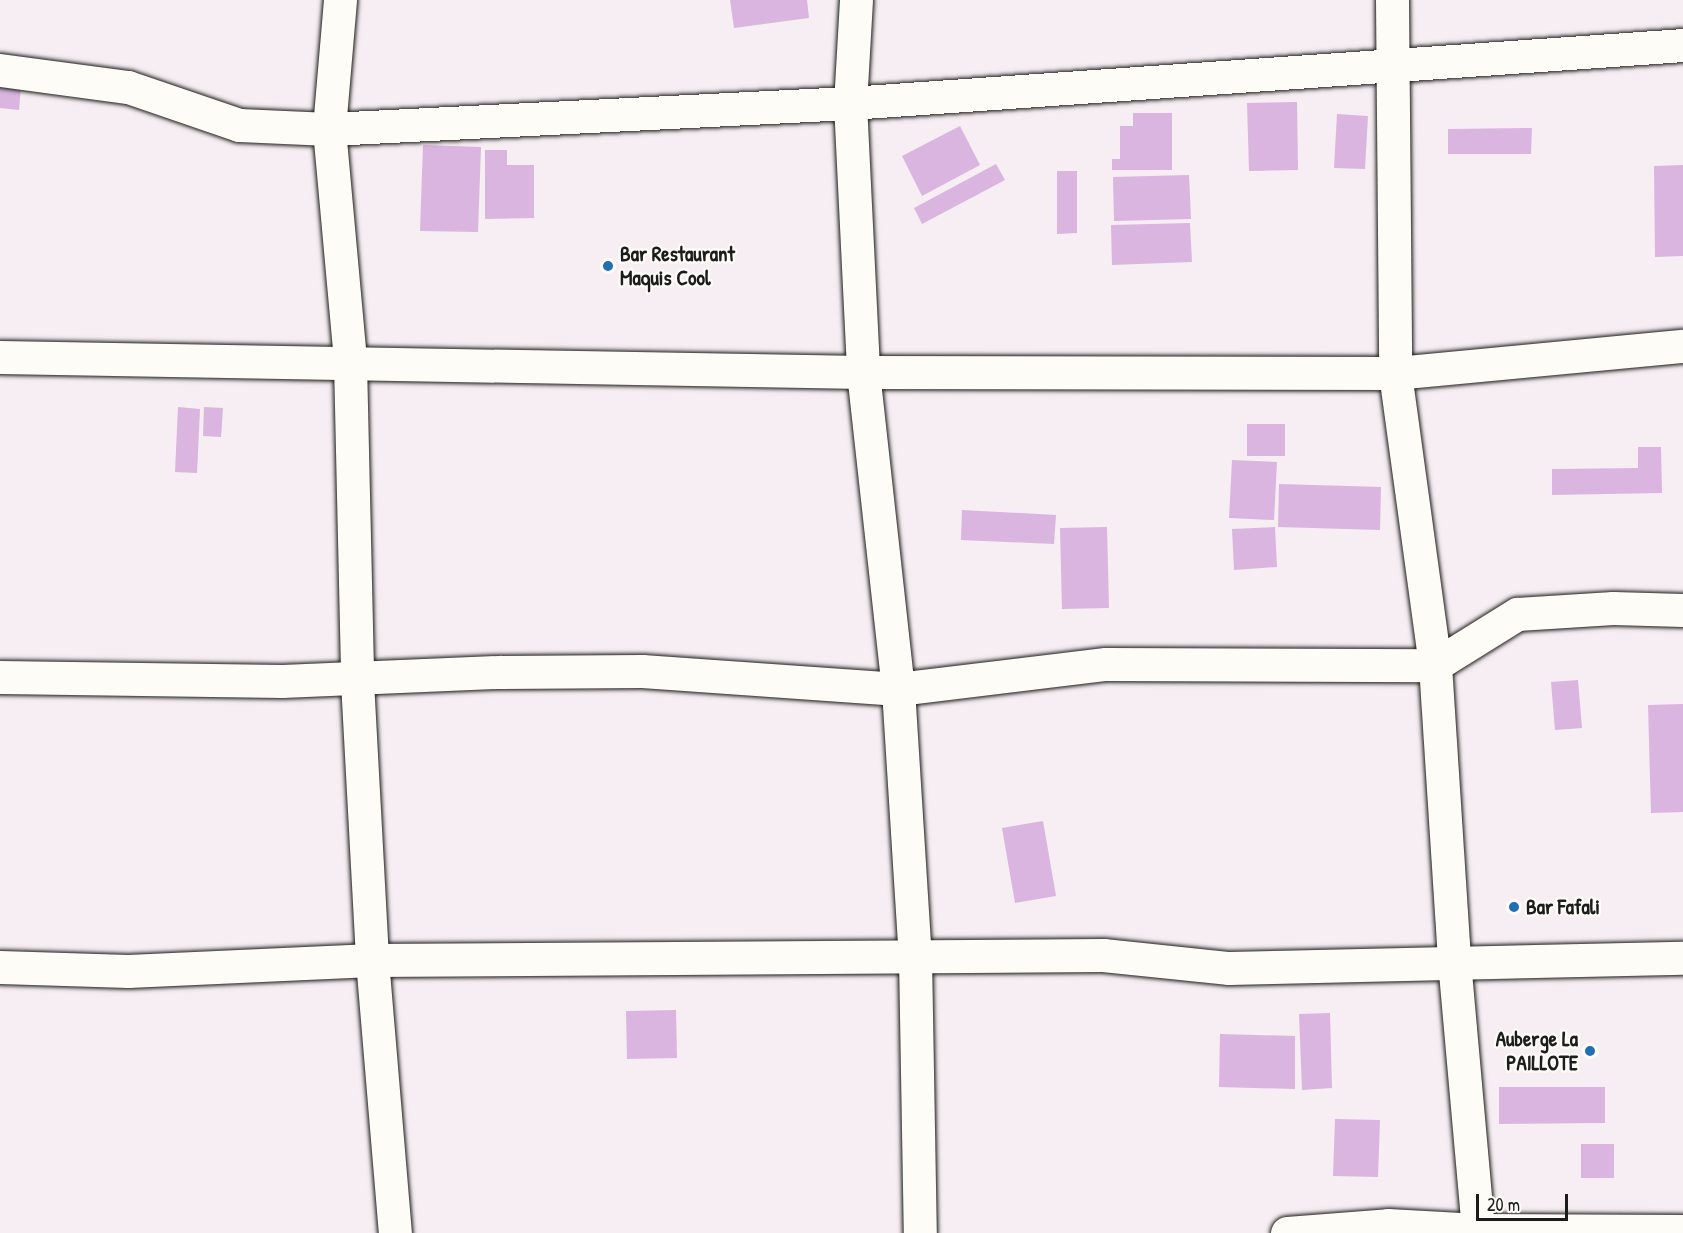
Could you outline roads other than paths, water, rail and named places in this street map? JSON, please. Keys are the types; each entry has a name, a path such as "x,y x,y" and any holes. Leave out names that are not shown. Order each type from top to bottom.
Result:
{"street":[{"path":"340,0 329,129 350,362 357,681 372,960 395,1233"},
{"path":"856,0 850,103 863,372 898,689 915,957 920,1233"},
{"path":"1392,0 1395,373 1435,665 1454,961 1478,1230"},
{"path":"0,70 128,87 239,125 329,129 850,103 1683,45"},
{"path":"0,357 863,372 1395,373 1683,346"},
{"path":"0,677 357,681 500,672 642,671 898,689 1106,664 1435,665 1517,614 1613,608 1683,610"},
{"path":"0,967 128,971 372,960 1103,955 1229,968 1454,961 1683,958"},
{"path":"1287,1233 1388,1225 1478,1230 1683,1231"}],"place":[{"name":"Bar Restaurant Maquis Cool","path":"608,266"},
{"name":"Bar Fafali","path":"1514,907"},
{"name":"Auberge La PAILLOTE","path":"1590,1051"}]}
